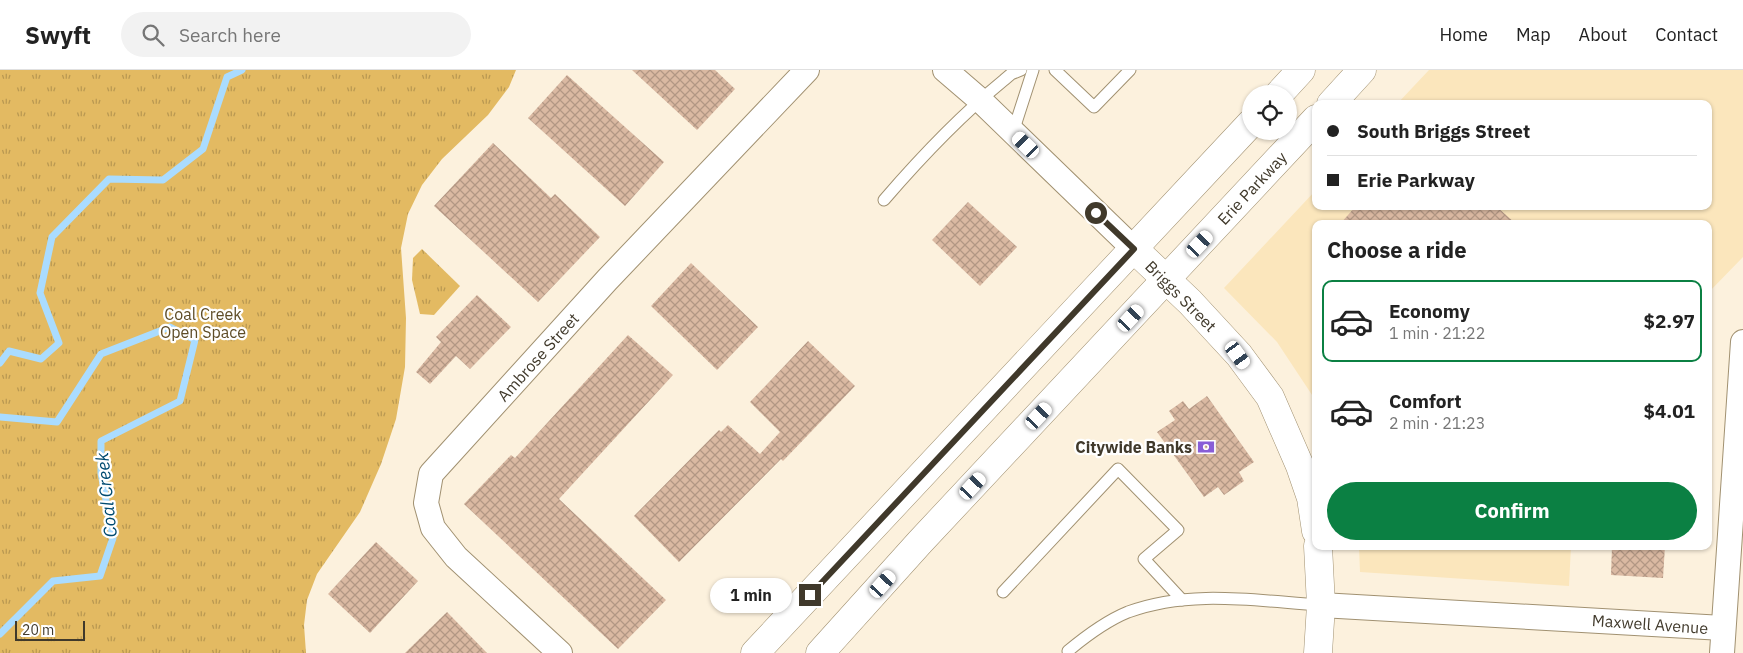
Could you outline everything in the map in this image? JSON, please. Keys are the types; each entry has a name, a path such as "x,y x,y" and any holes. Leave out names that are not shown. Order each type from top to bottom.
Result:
{"main road":[{"path":"1287,85 1301,70"},
{"path":"1335,100 1362,70"},
{"name":"Erie Parkway","path":"820,653 920,542 1312,123"},
{"path":"755,653 1242,133"},
{"name":"Briggs Street","path":"1134,249 1167,280 1238,355 1270,397 1300,466 1312,509"},
{"path":"1318,550 1321,605 1318,653"}],"street":[{"name":"Ambrose Street","path":"560,653 456,557 433,528 426,503 431,474 607,280 807,70"},
{"path":"944,70 980,100 1134,249"},
{"name":"Maxwell Avenue","path":"1321,605 1723,628 1743,342"},
{"path":"1722,653 1723,628"}],"lane":[{"path":"884,200 915,164 980,100 1011,74 1021,70"},
{"path":"1013,132 1032,70"},
{"path":"1055,70 1094,107 1122,72"},
{"path":"1003,592 1118,468 1178,530 1144,559 1182,600"},
{"path":"1068,651 1093,631 1128,612 1170,601 1219,597 1321,605"}],"shaded area":[{"path":"1429,70 1743,70 1743,257 1712,289 1712,220 1312,220 1312,395 1277,342 1224,288 1312,194 1312,210 1712,210 1712,100 1401,100"},
{"path":"1359,550 1571,550 1569,586 1360,572"}],"green space":[{"name":"Coal Creek Open Space","path":"0,70 516,70 509,87 488,115 442,159 422,185 408,214 401,248 406,318 405,367 396,419 381,464 360,512 317,574 307,600 304,625 306,653 0,653"},
{"path":"422,249 460,286 434,315 420,314 412,280 413,258"}],"building":[{"path":"632,70 715,70 735,89 697,130"},
{"path":"567,75 664,162 625,206 528,118"},
{"path":"493,143 551,198 555,194 600,237 538,302 434,206"},
{"path":"968,202 1017,247 980,286 932,240"},
{"path":"1352,210 1500,210 1512,220 1344,220"},
{"path":"691,263 758,327 717,370 651,306"},
{"path":"477,295 511,327 470,369 456,356 430,384 416,372 441,342 436,337"},
{"path":"628,335 673,375 559,499 666,600 618,649 464,504 511,455 515,458"},
{"path":"808,341 855,386 783,461 781,459 679,562 634,516 719,430 721,432 728,425 760,454 780,432 750,402"},
{"name":"Citywide Banks","path":"1207,396 1254,462 1239,472 1244,481 1224,495 1218,487 1204,497 1157,432 1175,420 1169,411 1183,401 1189,409"},
{"path":"376,542 418,581 370,633 328,594"},
{"path":"1612,550 1665,550 1663,578 1611,575"},
{"path":"447,612 487,653 405,653"}],"waterway":[{"name":"Coal Creek","path":"0,363 9,351 41,359 59,343 40,293 52,237 109,179 163,180 203,149 227,77 242,70"},
{"name":"Coal Creek","path":"0,417 57,422 101,354 170,327 195,340 180,401 101,441 101,473 113,538 100,576 53,581 0,634"}],"place":[{"name":"Citywide Banks","path":"1206,447"}],"route":[{"path":"810,595 1134,249 1096,213"}]}
